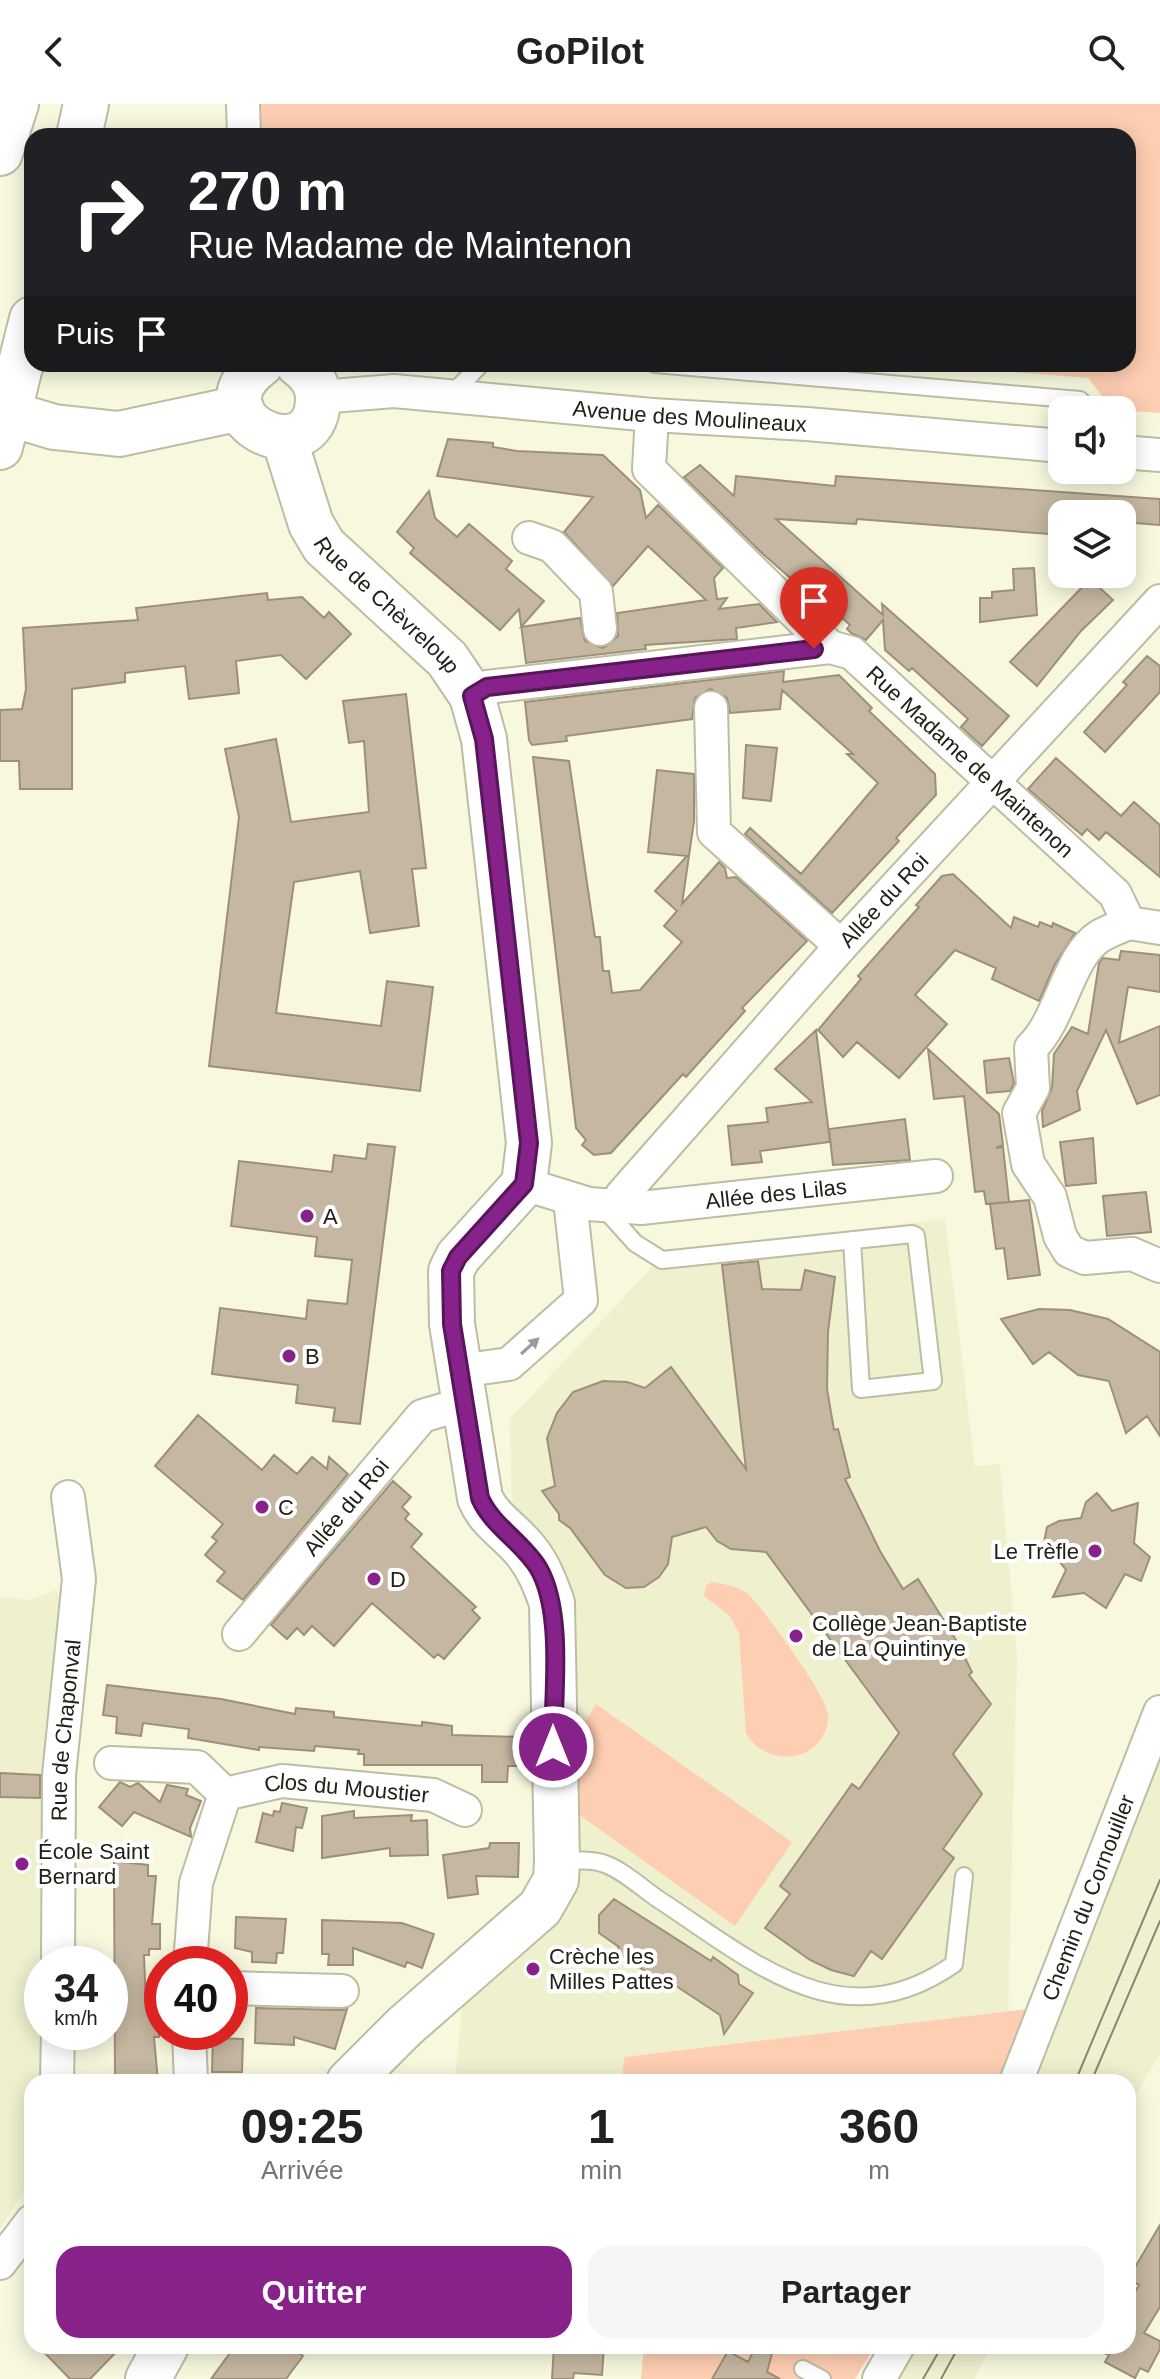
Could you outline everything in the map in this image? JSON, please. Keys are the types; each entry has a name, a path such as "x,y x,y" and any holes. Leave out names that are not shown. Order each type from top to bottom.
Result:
{"street":[{"path":"0,153 16,104"},
{"path":"81,128 86,104"},
{"path":"243,104 244,128"},
{"path":"24,347 2,424 119,434 241,408"},
{"path":"253,372 244,382 241,408 261,433 284,438 305,429 313,420 308,381"},
{"name":"Avenue des Moulineaux","path":"308,381 652,415 807,424 1048,445"},
{"name":"Rue Madame de Maintenon","path":"652,415 649,469 830,647 852,653 992,785 1115,894 1144,925"},
{"name":"Rue de Chèvreloup","path":"284,438 311,524 324,546 447,659 472,696 484,739 529,1143 524,1184"},
{"path":"529,538 552,546 596,592 602,650"},
{"name":"Allée du Roi","path":"239,1634 422,1416 463,1387 509,1364 581,1300 596,1204 622,1195 841,946 1160,601"},
{"path":"472,696 487,687 602,650 708,685 830,647"},
{"path":"708,685 714,832 841,946"},
{"path":"1144,925 1098,937 1084,952 1047,1033 1031,1048 1033,1088 1019,1113 1028,1164 1050,1197 1060,1236 1069,1251 1085,1258 1132,1254 1160,1266"},
{"name":"Allée des Lilas","path":"524,1184 596,1204 641,1208 936,1176"},
{"path":"357,2074 405,2026 540,1908 556,1880 552,1603 540,1570 525,1550 485,1511 476,1478 450,1309 451,1271 458,1257 524,1184"},
{"name":"Rue de Chaponval","path":"58,1946 59,1775 79,1579 68,1497"},
{"name":"Chemin du Cornouiller","path":"1019,2074 1160,1712"},
{"path":"111,1763 197,1767 225,1794 196,1883 191,1946"},
{"name":"Clos du Moustier","path":"225,1794 282,1781 433,1795 465,1810"},
{"path":"248,1988 342,1991"},
{"path":"57,2074 58,2050"},
{"path":"190,2050 191,2074"},
{"path":"148,2379 162,2354"},
{"path":"879,2379 893,2354"}],"lane":[{"path":"450,396 473,372"},
{"path":"749,372 1048,397"},
{"path":"596,1204 635,1243 662,1260 852,1240 912,1234 916,1236 933,1381 861,1389 852,1240"},
{"path":"557,1860 603,1863 783,1981 831,1996 858,1997 906,1989 954,1964 964,1876"},
{"path":"803,2369 822,2379"}],"shaded area":[{"path":"257,104 1160,104 1160,413 1136,411 1136,396 1102,396 1088,378 1014,372 1136,372 1136,128 256,128"},
{"name":"Collège Jean-Baptiste de La Quintinye","path":"945,1219 975,1466 1000,1464 1017,1657 1008,2012 624,2057 623,2074 456,2074 463,1996 570,1907 577,1615 563,1569 542,1535 512,1506 510,1419 666,1252"},
{"path":"712,1582 738,1588 751,1597 818,1691 828,1715 826,1731 819,1743 808,1751 782,1757 768,1753 746,1733 739,1633 730,1616 704,1596 706,1586"},
{"name":"École Saint Bernard","path":"56,1590 64,1610 45,1763 43,1946 24,1946 24,2050 41,2050 41,2074 24,2074 24,2191 0,2229 0,1597 29,1600"},
{"path":"596,1704 792,1842 735,1926 578,1814 578,1734"},
{"path":"1160,1732 1160,2055 1136,2093 1136,2074 1030,2074"},
{"path":"1028,2009 1007,2074 623,2074 624,2057"},
{"path":"643,2354 870,2354 855,2379 641,2379"},
{"path":"900,2354 987,2354 974,2379 886,2379"}],"building":[{"path":"448,439 493,443 493,447 517,451 603,455 640,490 646,518 658,505 723,568 714,578 717,599 727,598 719,609 759,604 777,622 736,628 737,639 645,645 646,649 526,663 521,627 580,618 585,641 603,648 618,636 617,613 706,600 648,546 613,586 564,532 593,497 437,476"},
{"path":"700,465 734,496 736,476 835,486 836,476 1160,499 1160,525 1136,523 1136,500 1048,500 1048,534 857,519 856,524 776,519 883,615 882,604 1009,716 982,746 961,727 968,719 912,668 909,671 885,650 883,620 866,640 851,633 847,629 850,625 815,593 812,597 763,554 684,477"},
{"path":"429,491 435,518 457,537 469,524 512,561 506,569 544,601 521,627 519,609 500,630 410,553 414,548 397,532"},
{"path":"1034,568 1037,615 980,622 980,598 992,598 992,592 1014,590 1013,569"},
{"path":"1081,588 1100,588 1113,600 1081,631 1037,686 1010,662"},
{"path":"267,593 268,600 302,597 324,618 329,612 351,634 306,679 281,655 236,661 239,693 189,699 185,666 125,673 125,682 72,689 72,789 20,789 19,761 0,761 0,710 22,709 26,689 23,628 138,620 136,608"},
{"path":"1147,656 1160,666 1160,692 1105,752 1084,732 1127,685 1123,682"},
{"path":"784,671 783,682 839,675 872,708 869,711 935,774 936,795 896,838 899,841 832,913 745,834 750,828 801,874 878,783 847,754 853,754 782,690 780,709 730,713 727,698 710,689 695,698 692,719 566,736 567,741 532,745 529,740 525,702"},
{"path":"406,694 426,868 412,869 419,926 370,933 360,871 294,882 276,1013 381,1026 387,981 433,987 420,1091 209,1066 239,817 225,749 276,739 291,822 369,812 364,741 349,743 343,701"},
{"path":"746,745 777,748 771,801 743,798"},
{"path":"533,757 569,761 595,937 600,937 603,971 609,971 612,993 640,990 682,942 664,926 677,911 655,891 687,856 648,852 657,770 694,774 694,821 682,904 719,862 725,868 727,878 736,877 807,941 742,1008 745,1011 686,1077 683,1074 611,1153 594,1155 582,1145 586,1140 576,1128"},
{"path":"1056,758 1121,816 1134,802 1160,825 1160,877 1106,832 1099,840 1087,829 1082,835 1028,789"},
{"path":"953,874 1011,928 1014,917 1038,927 1040,922 1052,927 1053,923 1075,933 1055,964 1039,1001 992,979 996,968 955,950 915,995 947,1024 899,1078 857,1042 843,1057 818,1030 861,979 858,976 919,907 916,905 942,876"},
{"path":"1121,951 1160,955 1160,992 1128,987 1119,1043 1160,1026 1160,1095 1137,1104 1106,1030 1077,1091 1080,1110 1043,1127 1042,1111 1052,1088 1054,1054 1072,1027 1088,1034 1099,963 1103,958 1119,960"},
{"path":"816,1030 830,1142 760,1151 762,1162 732,1165 728,1126 768,1122 766,1108 812,1102 775,1069"},
{"path":"928,1049 999,1114 1003,1145 996,1148 1003,1147 1009,1202 986,1204 984,1191 975,1192 964,1096 934,1099"},
{"path":"1009,1058 1014,1083 1010,1091 987,1093 984,1061"},
{"path":"905,1119 910,1160 833,1165 829,1129"},
{"path":"1093,1138 1096,1183 1066,1186 1060,1142"},
{"path":"368,1144 395,1147 360,1424 333,1421 335,1408 296,1403 298,1385 212,1374 220,1308 306,1319 308,1300 347,1304 352,1260 315,1256 317,1237 231,1226 239,1161 332,1172 334,1155 366,1159"},
{"path":"1146,1192 1151,1232 1107,1236 1103,1196"},
{"path":"1029,1200 1040,1275 1008,1279 1004,1248 996,1249 990,1204"},
{"path":"758,1261 762,1289 801,1290 805,1270 835,1277 828,1332 827,1389 834,1430 838,1429 850,1477 845,1479 880,1551 903,1589 918,1579 956,1640 972,1672 969,1675 991,1704 953,1754 982,1794 943,1849 954,1858 882,1959 871,1951 854,1976 810,1960 765,1928 790,1894 780,1886 852,1784 859,1789 899,1733 766,1552 731,1549 717,1541 706,1527 672,1537 668,1564 659,1577 644,1587 626,1588 605,1575 570,1528 559,1520 559,1514 542,1491 555,1486 547,1438 557,1413 573,1392 603,1381 627,1382 645,1388 671,1367 746,1469 722,1265"},
{"path":"1039,1309 1070,1310 1108,1319 1160,1352 1160,1436 1147,1416 1126,1433 1109,1381 1078,1375 1049,1352 1033,1364 1001,1319"},
{"name":"C","path":"198,1415 262,1470 274,1455 297,1474 312,1457 327,1469 329,1457 348,1474 243,1600 217,1581 225,1572 205,1555 217,1541 212,1537 223,1524 155,1466"},
{"name":"D","path":"393,1481 411,1497 402,1507 409,1514 405,1519 422,1534 411,1547 476,1607 472,1610 480,1618 444,1659 438,1654 434,1658 372,1603 334,1646 312,1626 304,1635 297,1628 287,1639 271,1625"},
{"name":"Le Trèfle","path":"1097,1493 1112,1511 1138,1503 1134,1543 1150,1557 1141,1581 1125,1574 1106,1608 1084,1593 1053,1597 1066,1570 1044,1542 1047,1527 1059,1521 1081,1518 1086,1502"},
{"path":"107,1685 221,1699 295,1714 296,1708 334,1712 334,1717 452,1726 452,1735 522,1737 521,1766 508,1766 507,1782 482,1782 482,1765 364,1765 364,1754 358,1754 359,1750 315,1746 314,1751 259,1747 259,1750 188,1738 189,1729 143,1723 141,1736 116,1733 117,1717 103,1715"},
{"path":"0,1773 40,1775 40,1798 0,1797"},
{"path":"120,1782 130,1787 138,1783 160,1802 167,1785 188,1789 186,1795 201,1801 190,1828 191,1837 134,1812 122,1826 99,1807"},
{"path":"282,1803 307,1808 302,1828 296,1827 293,1851 256,1842 263,1813 273,1816 274,1811 280,1812"},
{"path":"354,1811 354,1818 412,1815 411,1821 427,1820 428,1855 390,1856 390,1848 322,1858 322,1816"},
{"path":"490,1843 519,1843 518,1877 476,1876 478,1894 448,1898 443,1855 489,1848"},
{"path":"114,1861 148,1865 148,1876 156,1876 152,1924 160,1924 160,1946 144,1946 144,2050 155,2050 157,2074 115,2074 115,2050 128,2050 128,1946 114,1946"},
{"path":"614,1899 711,1961 713,1957 738,1975 739,1984 753,1993 724,2034 720,2015 673,1984 669,1988 616,1951 619,1947 599,1933 599,1915"},
{"path":"236,1917 286,1919 283,1953 277,1953 276,1963 252,1962 252,1952 248,1951 248,1946 235,1946"},
{"path":"322,1920 402,1923 434,1934 422,1968 407,1962 405,1967 353,1948 353,1965 328,1965 329,1954 322,1954"},
{"path":"256,2008 347,2009 335,2049 294,2037 294,2045 255,2043"},
{"path":"213,2050 243,2050 242,2072 212,2072"},
{"path":"1160,2225 1160,2307 1144,2333 1160,2341 1160,2349 1148,2372 1140,2368 1135,2378 1105,2362 1109,2355 1107,2354 1136,2354 1136,2290 1139,2285 1136,2283 1136,2266"},
{"path":"46,2354 114,2354 90,2379 70,2379"},
{"path":"229,2354 303,2356 286,2379 211,2379"},
{"path":"554,2354 603,2354 602,2375 574,2373 573,2379 552,2379"},
{"path":"726,2354 733,2354 748,2362 752,2354 772,2354 767,2372 780,2379 712,2379"}],"tram line":[{"path":"1078,2074 1160,1880"},
{"path":"1094,2074 1160,1921"},
{"path":"923,2379 937,2354"},
{"path":"941,2379 955,2354"}],"place":[{"name":"A","path":"307,1216"},
{"name":"B","path":"289,1356"},
{"name":"C","path":"262,1507"},
{"name":"Le Trèfle","path":"1095,1551"},
{"name":"D","path":"374,1579"},
{"name":"Collège Jean-Baptiste de La Quintinye","path":"796,1636"},
{"name":"École Saint Bernard","path":"22,1864"},
{"name":"Crèche les Milles Pattes","path":"533,1969"}],"route":[{"path":"553,1747 552,1603 540,1570 525,1550 485,1511 480,1498 450,1309 451,1271 458,1257 524,1184 529,1143 484,739 472,696 487,687 814,649"}]}
